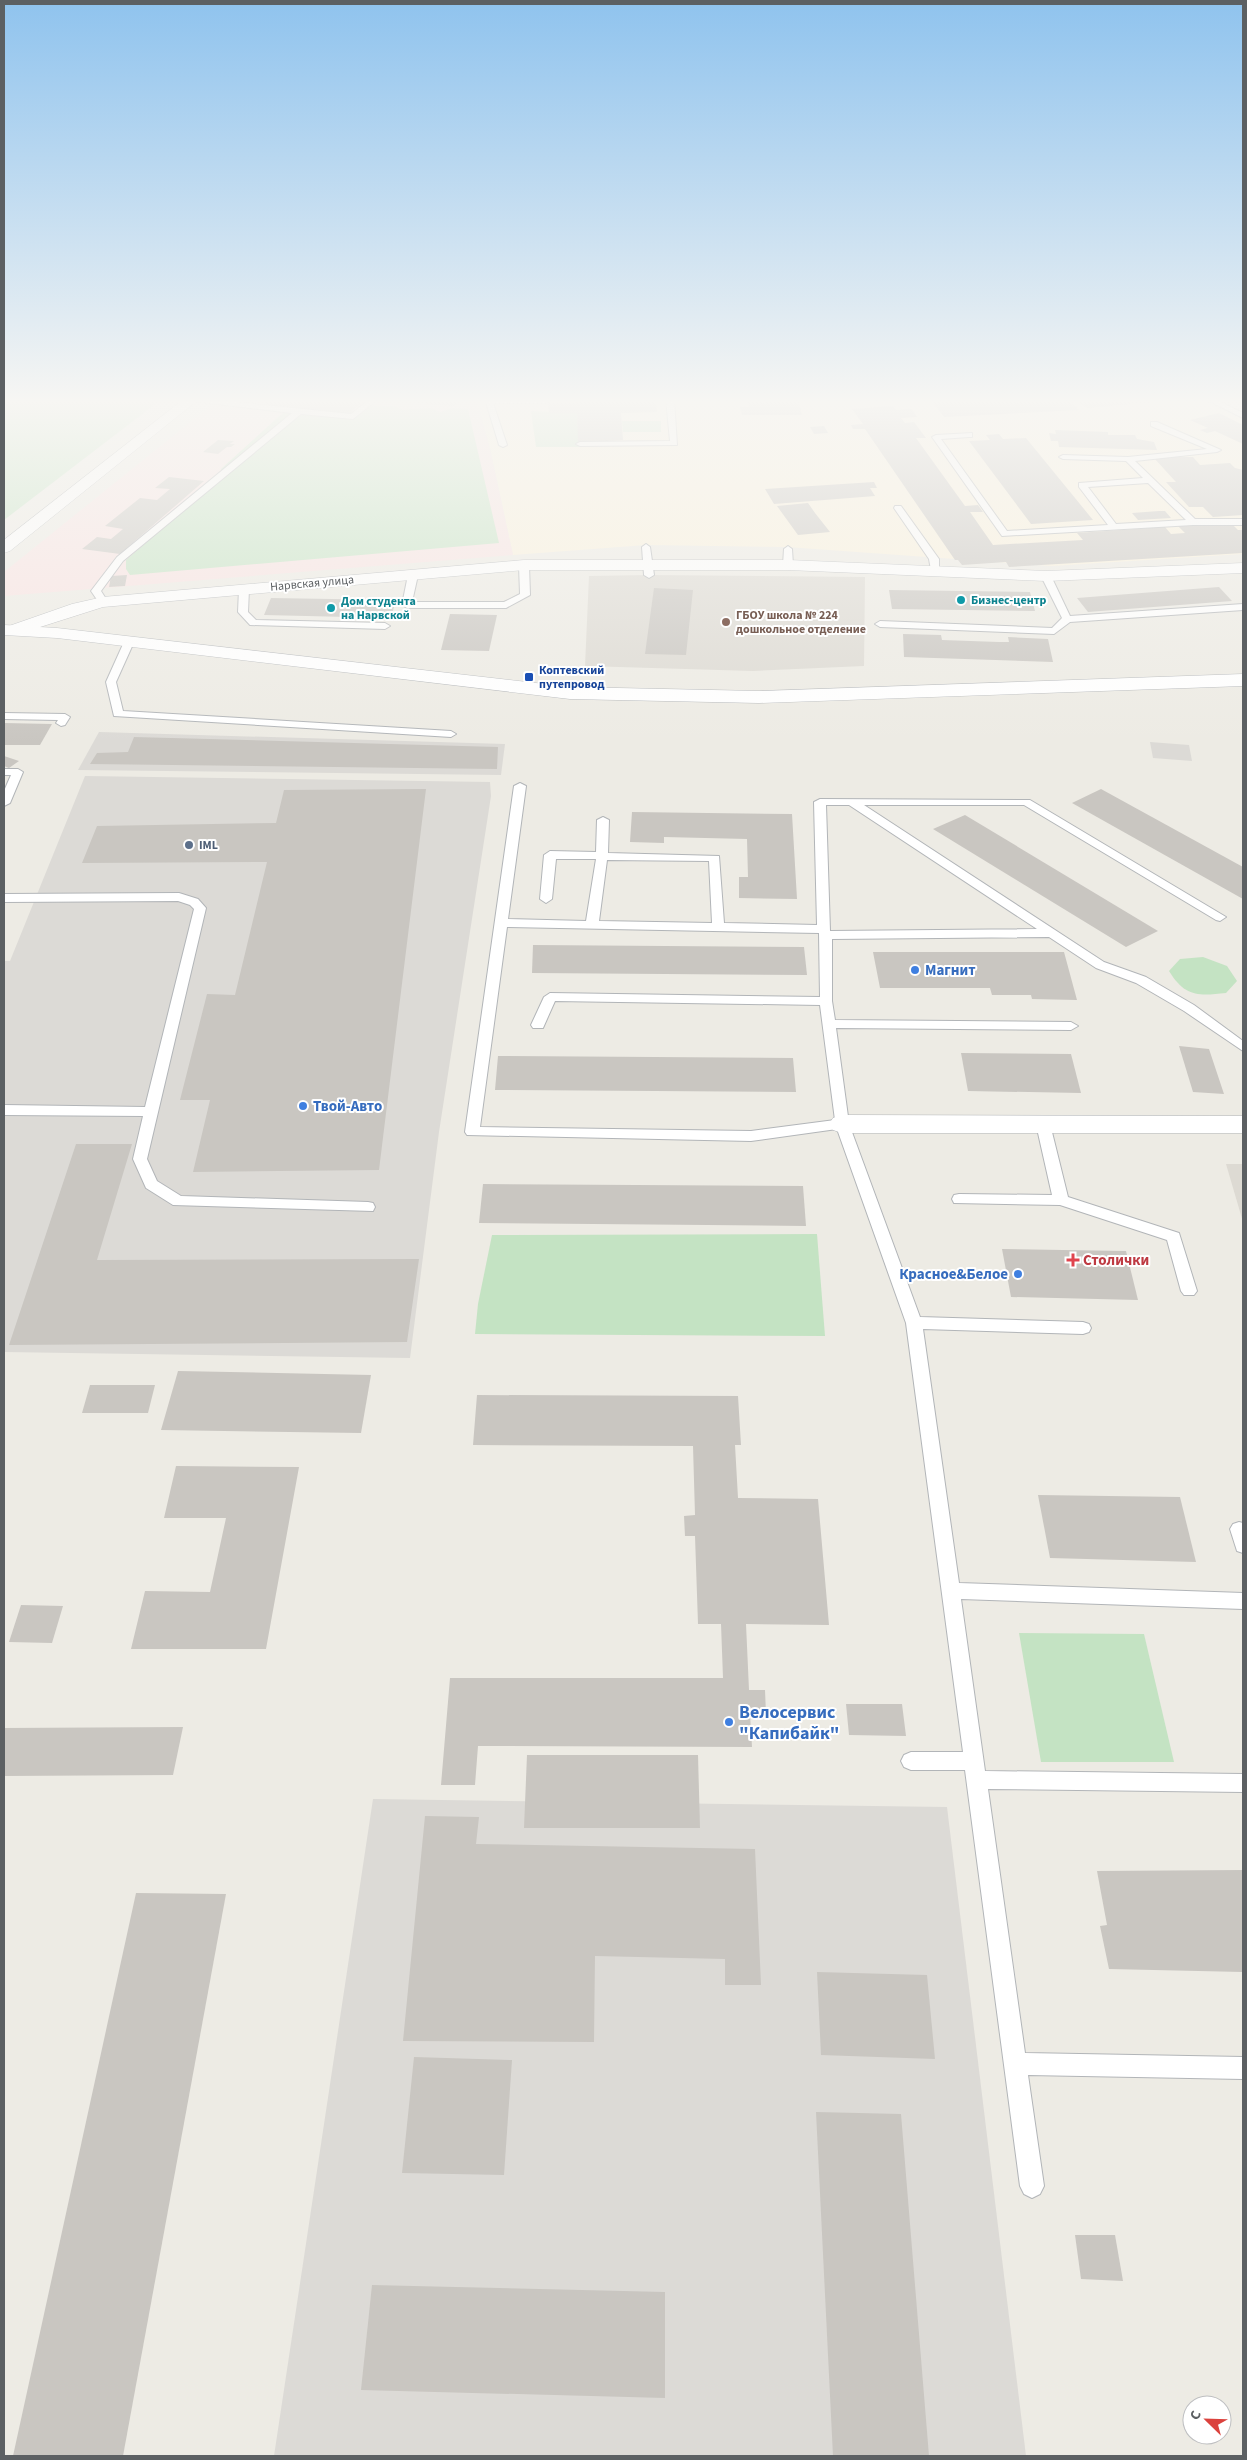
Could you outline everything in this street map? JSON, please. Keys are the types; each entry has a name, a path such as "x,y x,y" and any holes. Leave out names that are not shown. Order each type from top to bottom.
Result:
{"street":[{"path":"4,548 47,514"},
{"name":"Нарвская улица","path":"8,634 78,608 103,602 524,565 788,557 936,570 1046,576 1243,568"},
{"path":"8,634 129,642 570,693 699,698 1243,680"},
{"path":"842,1124 1243,1125"}],"lane":[{"path":"103,602 96,591 120,559 175,514"},
{"path":"902,514 934,559 936,570"},
{"path":"991,514 1005,534 1193,522 1243,522"},
{"path":"1104,514 1114,527"},
{"path":"1184,514 1193,522"},
{"path":"413,574 407,605 506,605 524,595 524,565"},
{"path":"1046,576 1067,619"},
{"path":"244,589 244,612 253,623 385,626"},
{"path":"880,624 1054,631 1067,619 1243,607"},
{"path":"129,642 112,682 118,714 451,734"},
{"path":"4,716 65,717 62,723"},
{"path":"4,772 18,772 4,802"},
{"path":"520,786 472,1132 751,1136 842,1124"},
{"path":"1032,2186 914,1322 842,1124 826,1001 820,802 1026,802 1220,917"},
{"path":"853,802 1100,964 1141,980 1190,1008 1243,1047"},
{"path":"592,924 602,856 603,820"},
{"path":"546,899 550,855 715,858 718,926"},
{"path":"4,898 179,897 194,902 200,908 140,1159 151,1184 178,1201 368,1207"},
{"path":"500,923 718,926 825,932 1053,933"},
{"path":"538,1025 550,997 826,1001"},
{"path":"829,1024 1071,1026"},
{"path":"4,1110 151,1112"},
{"path":"1043,1124 1061,1200"},
{"path":"959,1199 1061,1200 1174,1237 1189,1291"},
{"path":"914,1322 1083,1328"},
{"path":"951,1591 1243,1601"},
{"path":"912,1761 975,1770 1243,1783"},
{"path":"1016,2064 1243,2068"}],"shaded area":[{"path":"76,514 504,514 513,555 4,596 4,572"},
{"path":"504,514 1243,514 1243,554 1052,566 787,547 646,545 513,555"},
{"name":"ГБОУ школа № 224 дошкольное отделение","path":"589,576 865,577 864,666 753,671 585,666"},
{"path":"99,732 505,744 501,775 78,770"},
{"path":"1150,742 1189,745 1192,761 1153,758"},
{"path":"85,776 490,782 491,796 439,1132 410,1358 4,1352 4,961 10,961"},
{"path":"1226,1164 1243,1164 1243,1222"},
{"path":"373,1799 947,1807 1026,2456 274,2456"}],"green space":[{"path":"4,514 12,514 4,520"},
{"path":"179,514 492,514 499,543 130,575 126,569 126,560"},
{"path":"1203,957 1227,966 1237,981 1226,993 1193,993 1181,986 1169,971 1180,959"},
{"path":"817,1234 825,1336 475,1334 478,1304 492,1235"},
{"path":"1019,1633 1144,1634 1174,1762 1041,1762"}],"building":[{"path":"120,514 166,514 120,554 82,549 97,537 111,539 123,529 105,526"},
{"path":"783,514 816,514 830,532 798,535"},
{"path":"923,514 971,514 993,545 1083,540 1077,533 1165,527 1171,534 1185,533 1178,526 1231,523 1238,530 1243,530 1243,553 1009,567 1006,562 962,565 958,560 955,560"},
{"path":"1023,514 1088,514 1093,520 1031,524"},
{"path":"1133,514 1167,514 1171,518 1138,520"},
{"path":"1210,514 1243,514 1243,515 1213,517"},
{"path":"127,575 125,586 109,587 111,576"},
{"path":"1219,587 1232,601 1088,612 1077,598"},
{"path":"654,588 693,590 686,655 645,654"},
{"name":"Бизнес-центр","path":"889,590 1030,592 1035,611 892,609"},
{"name":"Дом студента на Нарвской","path":"271,598 396,600 391,618 264,615"},
{"path":"450,614 497,615 489,651 441,650"},
{"path":"903,634 941,635 942,640 999,642 1009,642 1008,637 1048,639 1053,662 904,657"},
{"path":"4,723 52,724 40,745 4,745"},
{"path":"134,737 498,747 497,769 90,764 97,753 128,752"},
{"path":"4,756 19,761 9,768 4,766"},
{"path":"426,789 379,1170 193,1172 210,1100 180,1100 207,994 235,995 267,862 82,863 97,826 276,823 284,790"},
{"path":"1101,789 1243,867 1243,899 1072,803"},
{"path":"632,812 792,814 797,899 739,898 739,877 748,877 747,839 664,837 664,843 630,842"},
{"path":"965,815 1158,931 1126,947 933,829"},
{"path":"533,945 804,947 807,975 532,973"},
{"path":"873,952 1064,952 1077,1000 1032,999 1031,995 992,995 990,988 880,988"},
{"path":"1179,1046 1209,1049 1224,1094 1193,1092"},
{"path":"961,1053 1071,1054 1081,1093 968,1091"},
{"path":"498,1056 793,1058 796,1092 495,1090"},
{"path":"76,1144 132,1144 97,1260 419,1259 407,1342 9,1345"},
{"path":"483,1184 803,1186 806,1226 479,1223"},
{"path":"1002,1249 1126,1251 1138,1300 1011,1297"},
{"path":"178,1371 371,1375 361,1433 161,1430"},
{"path":"90,1385 155,1385 148,1413 82,1413"},
{"path":"477,1395 738,1396 741,1445 735,1445 738,1498 818,1499 829,1625 746,1624 749,1690 765,1690 766,1714 750,1714 752,1747 478,1746 475,1785 441,1785 450,1678 723,1678 721,1624 698,1624 695,1536 685,1536 684,1516 695,1515 693,1446 473,1445"},
{"path":"176,1466 299,1467 266,1649 131,1649 145,1591 210,1592 226,1518 164,1518"},
{"path":"1038,1495 1180,1497 1196,1562 1050,1558"},
{"path":"21,1605 63,1606 52,1643 9,1642"},
{"path":"846,1704 902,1704 906,1736 849,1735"},
{"path":"183,1727 173,1775 4,1776 4,1728"},
{"path":"527,1755 698,1755 700,1828 524,1828"},
{"path":"425,1816 479,1817 476,1844 755,1849 761,1985 725,1985 725,1959 595,1956 594,2042 403,2041"},
{"path":"1243,1870 1243,1972 1109,1969 1100,1926 1107,1925 1097,1871"},
{"path":"136,1893 226,1894 123,2456 13,2456"},
{"path":"817,1972 927,1975 935,2059 821,2055"},
{"path":"414,2057 512,2060 504,2175 402,2173"},
{"path":"816,2112 901,2114 929,2456 833,2456"},
{"path":"1075,2235 1115,2235 1123,2281 1081,2279"},
{"path":"372,2285 665,2292 665,2398 361,2390"}],"place":[{"name":"Бизнес-центр","path":"961,600"},
{"name":"Дом студента на Нарвской","path":"331,608"},
{"name":"ГБОУ школа № 224 дошкольное отделение","path":"726,622"},
{"name":"Коптевский путепровод","path":"529,677"},
{"name":"IML","path":"189,845"},
{"name":"Магнит","path":"915,970"},
{"name":"Твой-Авто","path":"303,1106"},
{"name":"Столички","path":"1073,1260"},
{"name":"Красное&Белое","path":"1018,1274"},
{"name":"Велосервис \"Капибайк\"","path":"729,1722"}]}
